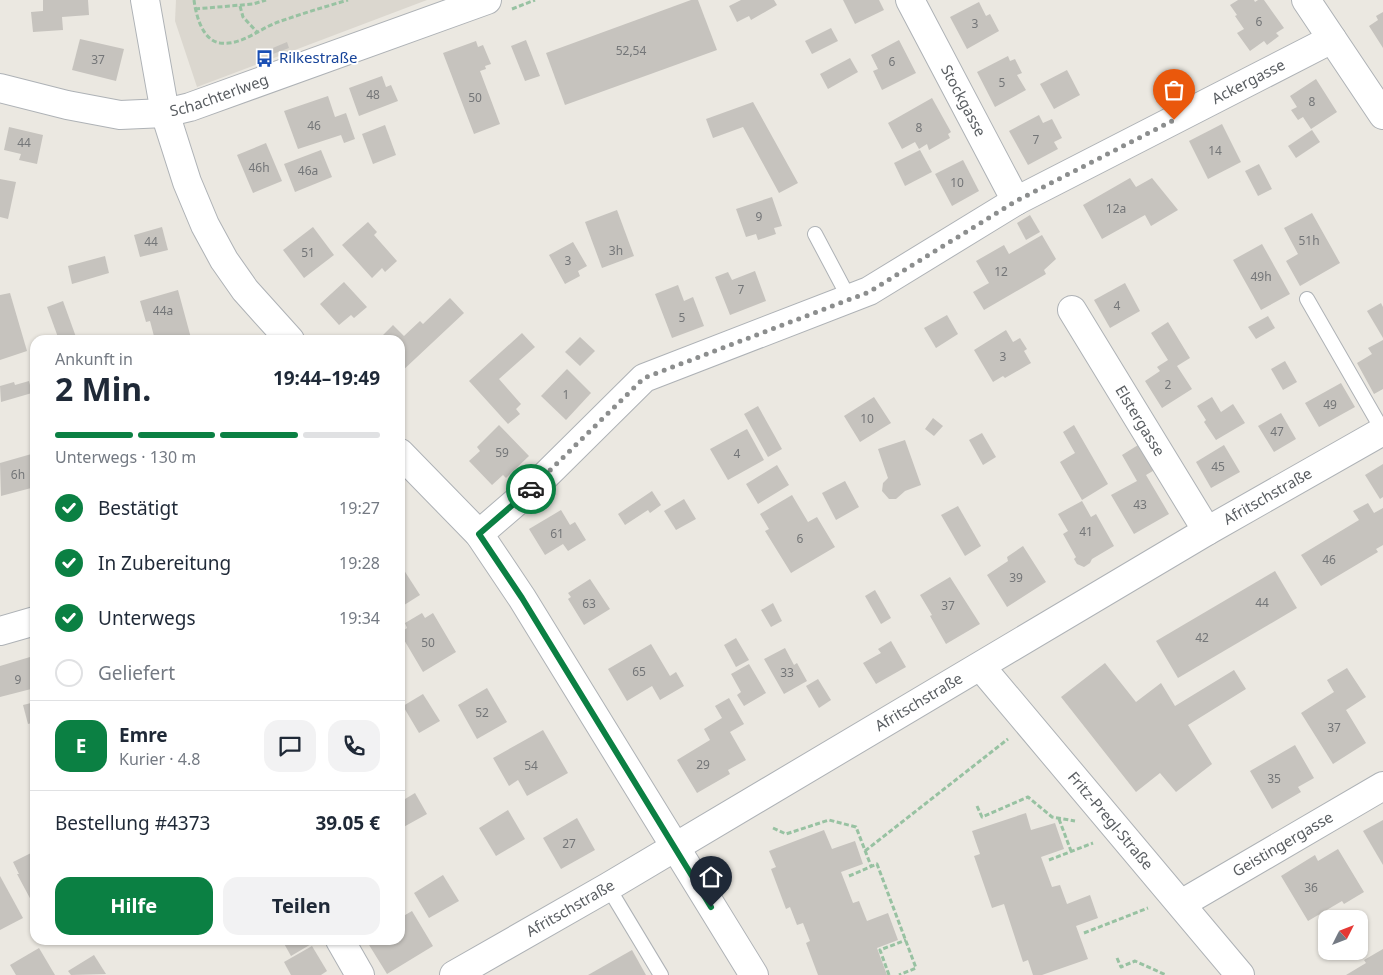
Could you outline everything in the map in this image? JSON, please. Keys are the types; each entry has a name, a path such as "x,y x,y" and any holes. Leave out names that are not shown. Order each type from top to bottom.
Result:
{"street":[{"path":"144,0 165,113 187,182 205,225 224,260 245,290 286,335"},
{"name":"Schachterlweg","path":"0,88 67,105 120,115 165,113 190,107 270,79 487,0"},
{"name":"Stockgasse","path":"910,0 1016,201"},
{"path":"1306,0 1383,115"},
{"name":"Ackergasse","path":"479,534 537,484 644,378 869,292 1016,201 1332,39"},
{"name":"Elstergasse","path":"1072,310 1207,531"},
{"name":"Afritschstraße","path":"454,975 608,887 1207,531 1383,431"},
{"path":"405,460 479,534 522,598 754,975"},
{"path":"0,631 30,622"},
{"name":"Fritz-Pregl-Straße","path":"981,667 1240,975"},
{"name":"Geistingergasse","path":"1176,898 1383,786"},
{"path":"343,945 360,975"}],"lane":[{"path":"815,234 850,300"},
{"path":"1307,299 1383,431"},
{"path":"608,887 662,975"}],"path":[{"path":"194,0 198,22 206,34 219,43 250,37 264,27 348,0"},
{"path":"195,9 240,6 266,0"},
{"path":"326,0 327,7"},
{"path":"240,6 243,17 257,32"},
{"path":"866,851 989,754 1029,725"},
{"path":"977,806 982,817 1028,797 1052,817 1074,822 1097,804"},
{"path":"1058,819 1071,851"},
{"path":"774,828 786,834 828,820 856,827 871,866"},
{"path":"1049,860 1102,839 1117,828"},
{"path":"850,876 877,864 916,968 900,975"},
{"path":"1084,933 1176,898"},
{"path":"889,975 880,950 906,940"},
{"path":"1117,958 1120,967 1135,961 1166,975"}],"shaded area":[{"path":"176,0 427,0 197,87 175,21"}],"building":[{"path":"43,0 88,0 89,15 62,17 63,30 33,32 31,12 43,11"},
{"path":"691,0 698,0 717,50 565,105 546,53"},
{"path":"741,0 774,0 777,5 751,20 749,16 737,22 729,6"},
{"path":"843,0 879,0 884,10 855,24"},
{"path":"1238,0 1254,0 1255,2 1264,0 1284,28 1276,33 1279,36 1267,45 1264,41 1250,51 1237,33 1244,29 1230,5"},
{"path":"979,2 986,16 990,14 999,31 967,49 950,17"},
{"path":"1383,12 1383,48 1369,26 1378,20 1376,16"},
{"path":"831,28 838,41 812,54 805,41"},
{"path":"80,39 124,49 116,81 72,70"},
{"path":"526,40 540,76 525,81 511,46"},
{"path":"899,40 916,73 882,90 873,71 878,69 871,55"},
{"path":"476,41 478,47 483,45 491,64 485,66 486,69 480,71 500,124 474,134 443,53"},
{"path":"287,42 289,48 270,55 268,50"},
{"path":"1008,56 1010,61 1015,59 1022,73 1017,75 1026,90 995,107 977,72"},
{"path":"850,58 858,72 828,89 820,74"},
{"path":"1067,70 1080,95 1054,109 1040,84"},
{"path":"382,76 386,87 391,85 398,101 359,116 349,88"},
{"path":"1316,79 1337,112 1311,129 1303,117 1298,120 1291,110 1297,107 1290,96"},
{"path":"328,96 335,117 346,113 355,139 344,143 341,135 298,149 284,111"},
{"path":"932,98 951,132 948,134 950,138 929,150 927,144 919,149 915,142 902,149 888,123"},
{"path":"753,102 798,183 779,193 743,127 713,138 706,119"},
{"path":"1039,115 1043,123 1052,119 1062,138 1054,142 1058,149 1028,165 1009,131"},
{"path":"1222,124 1241,162 1208,179 1189,141"},
{"path":"385,125 396,155 373,164 362,134"},
{"path":"9,127 43,135 37,164 19,160 21,154 4,150"},
{"path":"1312,130 1320,142 1296,158 1288,146"},
{"path":"266,143 282,181 253,193 237,155"},
{"path":"321,150 332,177 295,192 284,164"},
{"path":"920,150 932,172 905,186 894,163"},
{"path":"963,160 979,191 952,206 935,174"},
{"path":"1259,164 1272,189 1258,196 1245,171"},
{"path":"1130,178 1136,187 1152,178 1178,210 1151,226 1145,215 1102,239 1083,205"},
{"path":"0,179 16,182 8,219 0,217"},
{"path":"772,197 782,226 774,228 776,234 758,240 756,234 746,237 736,209"},
{"path":"617,210 634,256 602,268 585,222"},
{"path":"1312,213 1340,263 1300,286 1286,261 1298,254 1284,228"},
{"path":"1030,215 1040,232 1026,240 1017,223"},
{"path":"368,222 377,232 374,235 397,261 385,272 382,268 372,278 342,245"},
{"path":"162,227 168,250 140,257 134,235"},
{"path":"313,227 334,255 304,278 283,250"},
{"path":"1042,235 1056,259 1044,270 1046,274 984,310 973,292 989,283 976,261 1004,245 1009,254"},
{"path":"573,242 587,266 578,271 580,276 565,284 549,255"},
{"path":"1262,244 1290,294 1261,310 1233,260"},
{"path":"105,256 109,273 72,284 68,266"},
{"path":"755,271 766,301 730,315 715,277 728,272 732,280"},
{"path":"344,282 367,307 354,318 351,315 339,325 320,304"},
{"path":"1125,283 1140,311 1110,328 1094,300"},
{"path":"678,285 684,301 693,297 704,326 672,338 655,294"},
{"path":"178,290 190,335 154,335 150,321 146,322 140,301"},
{"path":"10,293 27,351 0,360 0,295"},
{"path":"450,298 464,313 405,368 405,335 420,321 423,324"},
{"path":"63,301 75,335 57,335 47,307"},
{"path":"1381,303 1383,307 1383,338 1367,311"},
{"path":"947,315 958,334 936,348 924,328"},
{"path":"1268,316 1275,328 1256,339 1248,327"},
{"path":"1168,322 1190,358 1177,366 1192,389 1162,408 1145,381 1160,371 1157,367 1168,360 1151,333"},
{"path":"393,325 403,335 383,335"},
{"path":"1006,330 1013,342 1020,338 1027,349 1024,351 1031,363 1005,378 1003,376 993,382 974,350"},
{"path":"522,333 535,347 499,379 521,404 516,409 520,414 508,424 469,381"},
{"path":"580,337 595,351 580,366 565,352"},
{"path":"1383,340 1383,389 1374,394 1357,363 1372,354 1368,348"},
{"path":"1285,361 1297,382 1283,390 1271,369"},
{"path":"567,369 591,393 566,420 541,396"},
{"path":"29,381 30,394 1,402 0,386 14,382 15,385"},
{"path":"1341,383 1355,407 1319,427 1305,403"},
{"path":"874,397 891,423 860,442 844,416"},
{"path":"1212,397 1221,412 1233,404 1245,423 1216,440 1204,422 1206,420 1197,406"},
{"path":"758,406 782,449 768,457 744,414"},
{"path":"1281,413 1296,439 1274,452 1258,426"},
{"path":"933,418 943,426 934,436 925,429"},
{"path":"499,425 529,456 506,478 503,475 492,485 469,461 480,451 477,447"},
{"path":"1074,425 1108,484 1082,500 1060,462 1075,453 1063,432"},
{"path":"747,429 764,460 728,480 710,449"},
{"path":"982,433 996,457 983,465 969,440"},
{"path":"905,440 921,485 905,491 896,499 889,499 882,491 883,483 888,478 878,449"},
{"path":"1143,442 1158,468 1146,475 1169,514 1134,534 1111,495 1137,481 1122,455"},
{"path":"1224,445 1240,472 1211,488 1196,462"},
{"path":"30,454 30,488 1,496 0,463"},
{"path":"1383,464 1383,497 1380,499 1365,475"},
{"path":"777,465 789,485 758,504 746,484"},
{"path":"845,481 859,507 836,520 822,493"},
{"path":"652,491 661,505 650,513 648,510 625,525 618,514"},
{"path":"792,495 808,522 817,517 835,547 791,573 765,531 769,529 760,514"},
{"path":"684,499 696,519 676,530 664,511"},
{"path":"1082,501 1091,517 1096,514 1114,546 1092,559 1084,567 1077,564 1074,559 1076,557 1063,534 1068,531 1058,514"},
{"path":"1368,503 1374,513 1383,508 1383,545 1376,549 1378,552 1321,586 1301,555 1359,520 1353,511"},
{"path":"958,506 981,546 965,556 941,515"},
{"path":"561,510 570,525 575,522 586,540 568,551 563,544 545,555 529,529"},
{"path":"1023,546 1046,582 1007,607 987,575 1008,561 1007,557"},
{"path":"1275,571 1297,608 1178,678 1156,641"},
{"path":"405,572 420,595 405,604"},
{"path":"950,577 980,624 946,644 920,595"},
{"path":"590,579 610,609 584,625 568,599 571,597 568,593"},
{"path":"875,590 891,618 881,624 865,596"},
{"path":"773,603 782,621 771,627 761,610"},
{"path":"422,613 425,618 433,613 456,652 423,672 405,641 405,629 407,628 405,623"},
{"path":"736,638 749,660 736,667 724,645"},
{"path":"891,641 906,667 876,684 863,663 881,653 878,649"},
{"path":"651,644 670,676 676,672 684,686 660,700 652,686 627,701 608,669"},
{"path":"785,648 794,665 797,663 807,681 784,694 764,659"},
{"path":"30,657 30,689 0,697 0,666"},
{"path":"1105,663 1136,702 1161,683 1175,706 1234,670 1246,689 1188,725 1212,764 1176,792 1160,773 1136,792 1061,697"},
{"path":"749,664 766,693 744,706 737,695 741,692 731,674"},
{"path":"1347,668 1366,697 1346,710 1366,743 1333,764 1301,713 1334,692 1327,680"},
{"path":"818,679 831,700 819,708 806,686"},
{"path":"487,688 507,722 477,739 458,705"},
{"path":"423,694 440,721 419,733 405,709 405,705"},
{"path":"729,698 744,724 730,732 746,760 728,770 730,774 697,793 677,760 710,740 704,729 722,718 715,706"},
{"path":"30,703 30,723 28,724 23,705"},
{"path":"543,730 568,773 527,796 518,780 509,786 493,758"},
{"path":"1295,745 1314,778 1298,787 1301,792 1272,809 1250,771"},
{"path":"415,793 427,814 405,826 405,799"},
{"path":"508,810 525,839 496,856 479,828"},
{"path":"1026,813 1031,830 1055,823 1064,849 1041,857 1052,887 1060,885 1067,904 1090,895 1098,918 1076,926 1088,959 1042,975 1033,975 1028,960 1023,962 1004,904 992,908 974,856 980,854 972,831"},
{"path":"577,818 595,850 561,869 543,838"},
{"path":"1383,820 1383,865 1363,831"},
{"path":"824,830 832,849 855,841 863,864 841,872 853,903 859,901 867,921 888,913 898,940 877,948 887,975 818,975 806,943 810,941 803,923 797,925 790,907 786,909 771,869 776,867 769,851"},
{"path":"1338,849 1364,892 1344,904 1342,901 1327,910 1318,910 1318,915 1308,921 1281,876 1315,855 1318,861"},
{"path":"30,854 30,898 17,874 19,874 13,862"},
{"path":"443,875 459,901 429,918 414,893"},
{"path":"0,876 23,918 0,930"},
{"path":"412,911 433,946 387,974 369,945 405,945 405,915"},
{"path":"285,945 310,945 291,956"},
{"path":"312,946 327,971 321,975 291,975 284,962"},
{"path":"39,948 55,975 16,975 10,965"},
{"path":"1383,949 1383,975 1346,975 1366,963 1364,960 1368,960 1368,958"},
{"path":"632,950 646,975 588,975"},
{"path":"94,955 106,974 71,975 68,971"}],"way so far":[{"path":"531,489 644,378 869,292 1016,201 1174,120"}],"place":[{"name":"Rilkestraße","path":"265,58"}],"route":[{"path":"531,489 479,534 522,598 711,907"}]}
